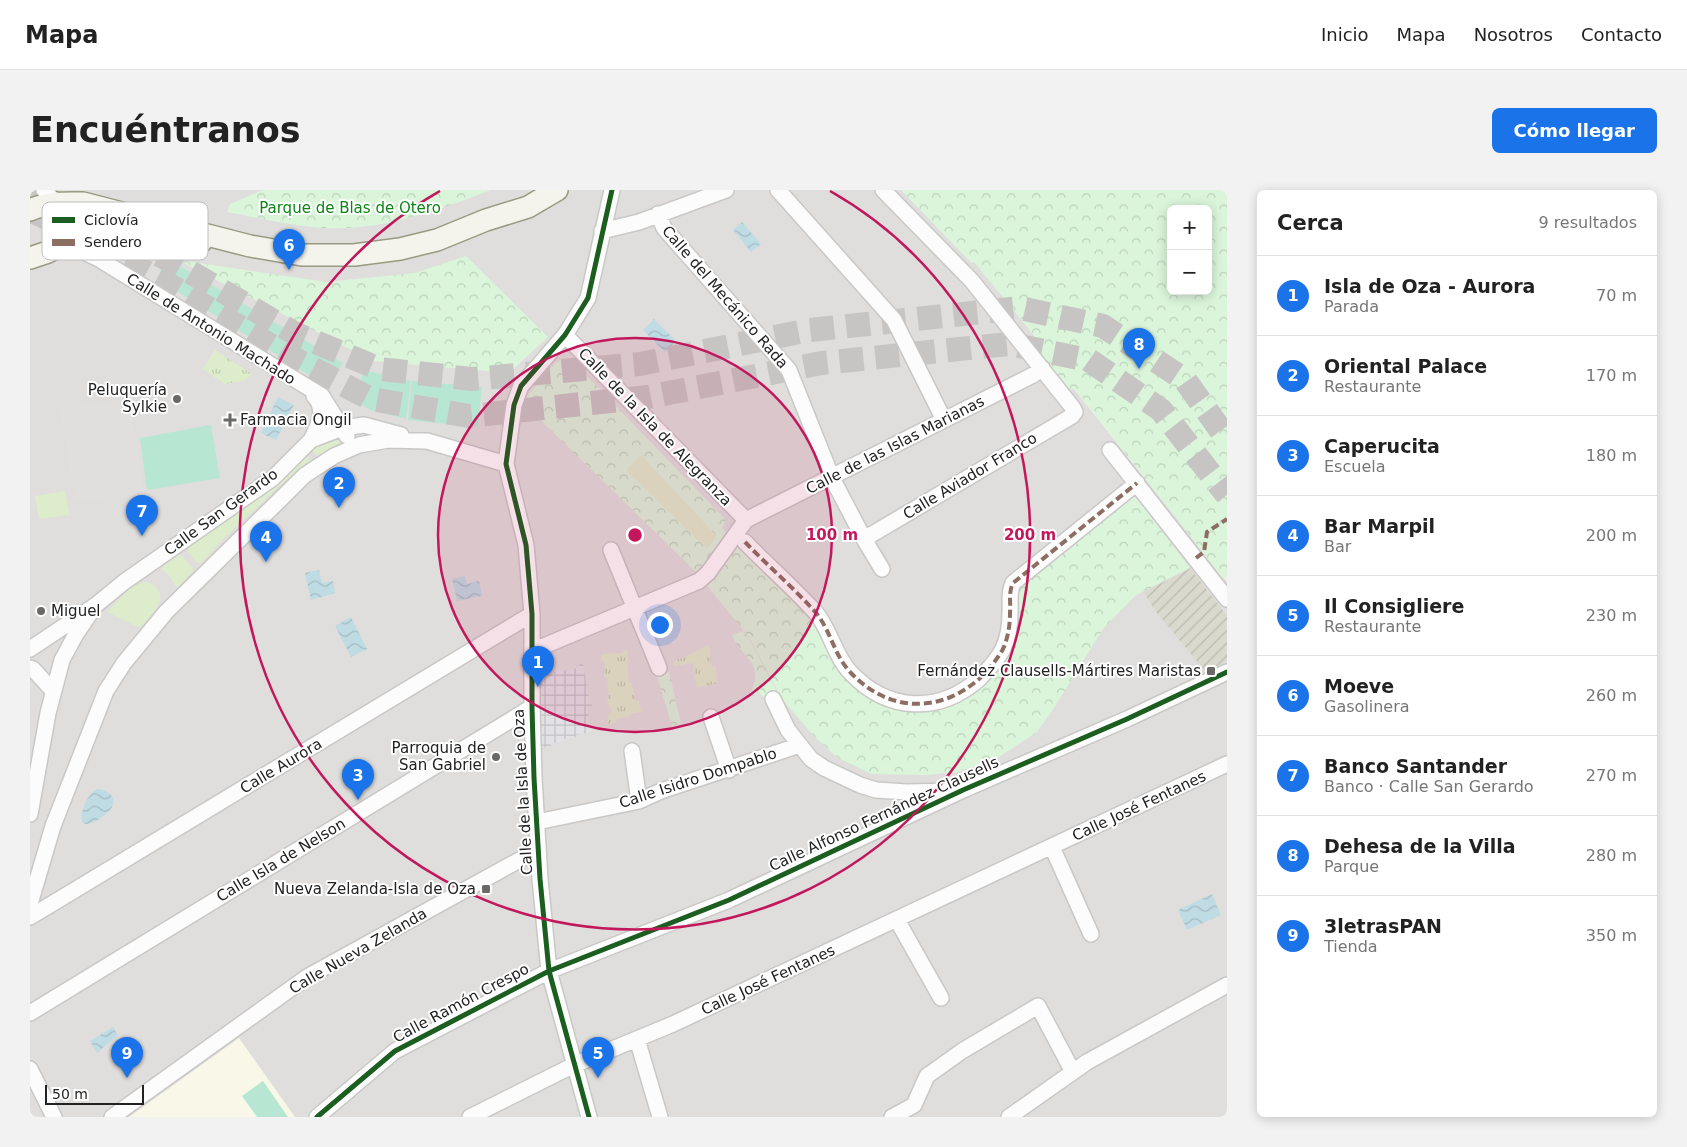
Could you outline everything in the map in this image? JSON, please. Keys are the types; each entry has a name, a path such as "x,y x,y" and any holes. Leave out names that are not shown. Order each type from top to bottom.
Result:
{"street":[{"path":"486,220 530,190"},
{"path":"208,235 250,246 302,255 354,255 409,247 437,240 486,220 528,207 558,190"},
{"name":"Calle de la Isla de Oza","path":"589,1117 549,971 538,853 532,707 532,614 526,545 506,464 514,405 522,386 565,335 588,298 612,190"},
{"path":"602,232 639,222 726,190"},
{"path":"778,190 894,320 944,420"},
{"path":"883,190 972,281 1042,368"},
{"path":"50,196 78,202"},
{"path":"30,210 42,203"},
{"name":"Calle del Mecánico Rada","path":"658,214 664,228 789,370 832,478 882,569"},
{"path":"208,243 250,246"},
{"name":"Calle de Antonio Machado","path":"101,260 322,396 349,439 359,445"},
{"name":"Calle de la Isla de Alegranza","path":"565,335 746,520"},
{"name":"Calle de las Islas Marianas","path":"746,520 1033,375 1042,368"},
{"name":"Calle Aviador Franco","path":"864,539 1072,416 1075,412 1073,408 1042,368"},
{"name":"Calle de Antonio Machado","path":"304,386 317,399 321,412 320,424 311,440"},
{"name":"Calle San Gerardo","path":"30,649 96,605 124,582 272,478 311,440 342,428 364,425 427,441"},
{"path":"30,904 53,826 106,691 124,663 166,612 299,481 318,466 359,445 388,440 427,441 506,464"},
{"path":"1110,450 1227,599"},
{"path":"745,542 818,615 841,661 860,682 884,697 914,704 930,704 958,694 977,680 995,661 1003,649 1008,634 1009,592 1013,583 1137,483"},
{"path":"532,651 699,581 708,573 746,520"},
{"path":"611,550 659,668"},
{"path":"30,814 53,691 63,657 96,605"},
{"name":"Calle Aurora","path":"30,917 532,614"},
{"path":"30,668 53,691"},
{"name":"Calle Alfonso Fernández Clausells","path":"549,971 729,900 963,790 1127,719 1227,672"},
{"path":"773,699 788,730 811,759 824,768 860,785 876,790 908,792 963,790"},
{"name":"Calle Isla de Nelson","path":"30,1013 532,707"},
{"path":"711,717 729,770"},
{"name":"Calle Isidro Dompablo","path":"537,822 640,801 661,791 800,745"},
{"path":"632,751 640,801"},
{"name":"Calle José Fentanes","path":"470,1117 574,1065 638,1039 897,920 1227,764"},
{"path":"1052,847 1091,934"},
{"name":"Calle Nueva Zelanda","path":"112,1117 307,977 532,853 538,853"},
{"path":"897,920 941,998"},
{"name":"Calle Ramón Crespo","path":"317,1117 395,1051 549,971"},
{"path":"1009,1117 1087,1062 1227,985"},
{"path":"892,1117 914,1105 927,1076 962,1051 1038,1006 1073,1072"},
{"path":"638,1039 660,1117"},
{"path":"30,1069 54,1117"}],"shaded area":[{"path":"30,190 901,190 972,263 974,261 1036,338 1068,389 1074,389 1227,582 1227,1117 30,1117"},
{"path":"130,398 144,492 75,502 60,409"},
{"path":"1190,568 1227,616 1227,661 1206,672 1157,613 1143,592"},
{"path":"579,664 583,664 590,704 592,704 592,706 587,707 591,732 576,735 576,737 564,739 564,741 541,748 541,672 579,668"},
{"path":"239,1038 295,1117 129,1117"}],"green space":[{"name":"Parque de Blas de Otero","path":"263,190 491,190 410,218 389,223 346,228 300,226 227,212 230,204"},
{"path":"901,190 1227,190 1227,575 1223,578 1075,389 1068,390 1035,349 1036,337 974,262 972,263"},
{"path":"466,256 548,337 509,373 373,361 178,260 326,282 415,273"},
{"path":"173,262 343,363 328,387 164,283 159,274 163,265"},
{"path":"215,350 252,374 244,381 225,384 203,369"},
{"path":"564,359 576,365 726,520 722,528 807,615 815,625 843,674 866,696 877,701 895,705 938,709 960,702 982,688 1000,669 1011,649 1014,638 1015,604 1019,585 1135,496 1190,568 1136,595 1103,629 1054,708 1036,733 994,760 957,772 926,775 872,774 838,758 814,736 782,699 749,637 695,571 522,402 555,363"},
{"path":"364,370 411,381 406,419 371,410 355,402"},
{"path":"412,381 482,387 478,427 408,420"},
{"path":"211,425 220,478 147,490 140,438"},
{"path":"339,441 340,445 318,457 312,450 318,446"},
{"path":"306,455 312,463 286,480 221,541 202,563 197,563 188,552 189,546 266,491"},
{"path":"641,455 717,536 707,549 626,470"},
{"path":"65,491 69,515 39,519 35,496"},
{"path":"178,555 182,556 194,570 177,588 168,574 162,570 163,566"},
{"path":"147,582 155,587 159,592 160,598 155,611 140,628 107,612 132,586"},
{"path":"743,631 777,692 763,697 759,692 749,696 754,684 754,668 732,635"},
{"path":"709,645 712,667 716,667 718,683 697,688 693,663 674,666 673,662"},
{"path":"627,650 629,683 632,683 635,701 639,700 641,712 629,714 629,717 616,719 616,723 608,724 606,719 609,718 608,715 612,711 609,708 607,698 609,697 607,678 605,679 604,661 601,661 601,654 623,653 623,651"},
{"path":"669,672 681,723 672,726 657,676"},
{"path":"263,1081 288,1117 257,1117 242,1096"}],"water":[{"path":"742,222 761,244 751,252 733,230"},
{"path":"654,319 676,341 665,352 643,330"},
{"path":"278,397 294,405 276,440 261,433"},
{"path":"319,570 322,583 333,581 335,593 311,600 305,573"},
{"path":"465,576 467,584 479,581 482,596 457,601 452,579"},
{"path":"351,617 367,649 351,657 335,626"},
{"path":"97,789 104,790 110,794 113,800 112,807 100,818 92,823 85,824 82,821 83,808 91,794"},
{"path":"1212,894 1221,915 1187,930 1178,910"},
{"path":"113,1027 118,1035 97,1053 90,1041"}],"tunnel":[{"path":"30,192 59,202"},
{"path":"30,211 42,216"},
{"path":"124,260 285,354 371,399 469,416 648,397 822,363 1009,344 1089,360 1161,410 1227,495"},
{"path":"169,260 296,334 380,369 472,379 640,364 810,330 1020,308 1103,326 1185,380 1227,439"}],"marked path":[{"path":"745,542 817,614 841,660 865,686 897,701 914,704 931,703 964,690 979,679 998,657 1005,645 1008,631 1010,594 1013,583 1137,483"},
{"path":"1196,558 1204,552 1207,532 1227,519"}],"cycle path":[{"path":"589,1117 549,971 540,879 534,778 532,614 526,545 506,464 514,405 521,386 565,335 588,298 612,190"},
{"path":"317,1117 395,1051 549,971 729,900 963,790 1127,719 1227,672"}],"place":[{"name":"Moeve","path":"289,270"},
{"name":"Dehesa de la Villa","path":"1139,369"},
{"name":"Peluquería Sylkie","path":"177,399"},
{"name":"Farmacia Ongil","path":"230,420"},
{"name":"Oriental Palace","path":"339,508"},
{"name":"Banco Santander","path":"142,536"},
{"name":"Bar Marpil","path":"266,562"},
{"name":"Miguel","path":"41,611"},
{"name":"Fernández Clausells-Mártires Maristas","path":"1211,671"},
{"name":"Isla de Oza - Aurora","path":"538,687"},
{"name":"Parroquia de San Gabriel","path":"496,757"},
{"name":"Caperucita","path":"358,800"},
{"name":"Nueva Zelanda-Isla de Oza","path":"486,889"},
{"name":"3letrasPAN","path":"127,1078"},
{"name":"Il Consigliere","path":"598,1078"}]}
